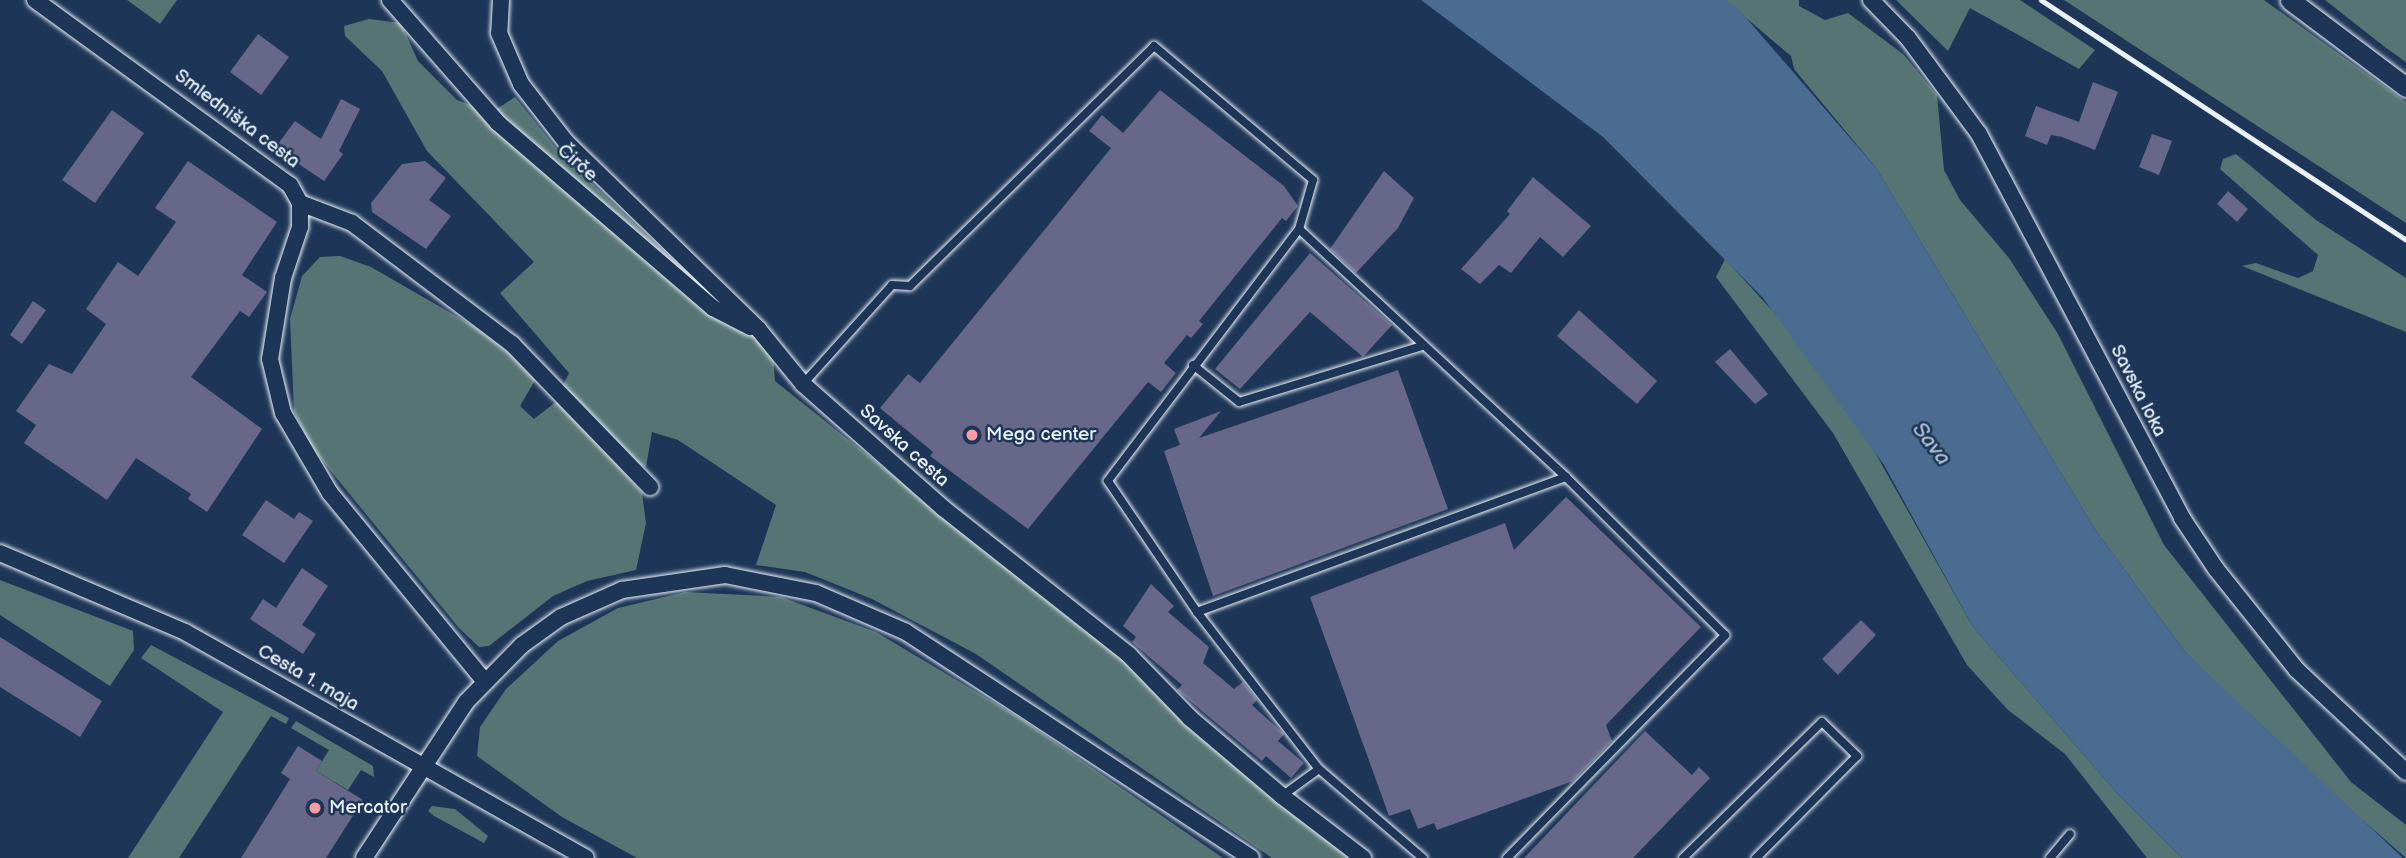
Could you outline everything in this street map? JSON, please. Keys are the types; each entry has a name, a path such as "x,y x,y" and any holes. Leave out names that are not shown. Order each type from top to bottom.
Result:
{"street":[{"name":"Smledniška cesta","path":"35,0 197,113 290,185 300,203"},
{"name":"Čirče","path":"390,0 498,123 713,309 759,330"},
{"name":"Savska cesta","path":"501,0 499,33 521,84 566,142 759,330 803,384 943,508 1129,656 1191,718 1282,796 1363,858"},
{"name":"Savska loka","path":"1871,0 1908,38 1979,134 2182,518 2216,569 2297,670 2406,772"},
{"path":"2290,0 2406,87"},
{"path":"483,679 330,493 283,413 270,359 283,278 300,227 300,203 352,223 512,344 650,487"},
{"name":"Cesta 1. maja","path":"0,553 185,632 586,858"},
{"path":"365,858 483,679 561,617 611,594 687,576 763,580 856,607 906,632 1251,858"}],"lane":[{"path":"803,384 892,285 909,286 1154,46 1313,180 1299,229 1193,365 1108,481 1197,612 1319,769 1423,858"},
{"path":"1299,229 1566,477 1725,635 1507,858"},
{"path":"1193,365 1240,402 1422,346"},
{"path":"1197,612 1566,477"},
{"path":"1684,858 1822,722 1857,756 1756,858"},
{"path":"1282,796 1319,769"},
{"path":"2050,858 2070,834"}],"green space":[{"path":"127,0 177,0 160,24"},
{"path":"1725,0 1799,0 1799,6 1825,20 1848,13 1903,54 1937,95 1944,170 1960,200 2009,258 2058,334 2164,545 2351,782 2406,825 2406,858 2294,760 2185,652 2096,531 1876,168 1794,69 1791,56"},
{"path":"1896,0 2020,0 2095,50 2079,69 1970,8 1948,51"},
{"path":"2064,0 2264,0 2406,102 2406,223"},
{"path":"2325,0 2406,0 2406,62 2386,48"},
{"path":"369,19 401,23 418,61 457,100 491,113 515,97 560,153 773,355 775,381 1126,662 1355,858 1272,858 976,654 872,599 805,572 756,565 776,505 678,440 652,432 646,467 638,464 570,396 563,385 569,373 500,293 534,262 427,151 382,71 345,36 344,26"},
{"path":"2236,154 2316,220 2406,278 2406,332 2242,266 2256,263 2298,278 2313,271 2318,255 2220,169 2223,159"},
{"path":"340,256 371,267 477,328 514,357 537,377 520,406 534,419 561,398 642,493 646,523 636,570 587,581 553,596 489,646 479,647 459,628 312,448 294,411 290,319 302,276 320,257"},
{"path":"1725,259 1781,320 1872,447 1973,627 2116,792 2182,858 2147,858 2065,754 2007,709 1967,665 1833,433 1716,277"},
{"path":"0,580 133,631 134,650 110,686 0,615"},
{"path":"685,592 781,597 876,632 1020,718 1223,858 637,858 562,817 477,756 480,727 506,689 558,641 618,608"},
{"path":"151,645 289,718 286,724 271,716 179,858 128,858 223,712 141,658"},
{"path":"296,721 373,766 374,777 361,770 348,790 316,771 329,750 291,728"},
{"path":"432,806 455,809 488,836 484,843 434,816 428,811"}],"water":[{"name":"Sava","path":"1421,0 1725,0 1736,6 1876,168 2096,531 2185,652 2403,858 2182,858 2116,792 1973,627 1884,465 1763,298 1603,137"}],"building":[{"path":"258,34 289,57 261,95 230,72"},
{"path":"2093,82 2118,92 2095,150 2062,137 2051,135 2047,145 2025,136 2036,106 2079,122"},
{"path":"1160,90 1284,186 1298,206 1286,221 1282,218 1199,321 1203,324 1191,338 1187,335 1164,363 1176,373 1161,392 1148,382 1028,529 930,456 933,452 880,408 908,374 920,383 1111,148 1089,131 1102,115 1123,133"},
{"path":"341,99 360,109 339,151 343,154 324,181 275,148 295,121 321,139"},
{"path":"112,110 144,133 95,203 62,180"},
{"path":"2152,134 2172,141 2159,175 2139,167"},
{"path":"188,161 277,222 242,275 267,292 249,317 240,311 191,377 262,429 207,512 188,499 191,494 136,458 107,500 24,443 36,425 16,411 49,364 72,374 106,324 86,309 118,262 138,276 176,222 155,208"},
{"path":"425,161 446,178 429,200 451,216 426,249 372,212 371,203 402,164"},
{"path":"1384,171 1414,198 1398,228 1356,273 1330,249"},
{"path":"1533,177 1591,226 1563,257 1540,237 1511,273 1499,265 1480,284 1461,269 1510,214 1507,211"},
{"path":"2228,191 2248,209 2237,222 2217,204"},
{"path":"1310,253 1392,325 1363,357 1310,312 1240,389 1215,369"},
{"path":"33,301 46,310 22,344 10,335"},
{"path":"1579,310 1657,381 1637,404 1557,336"},
{"path":"1730,349 1768,394 1755,404 1715,362"},
{"path":"1398,370 1448,509 1213,596 1164,451 1180,445 1174,429 1221,411 1199,438"},
{"path":"1566,497 1701,627 1606,725 1612,741 1573,781 1437,830 1434,823 1418,829 1410,809 1389,816 1310,597 1505,523 1514,550"},
{"path":"266,500 294,519 299,512 313,521 284,563 242,535"},
{"path":"302,568 328,586 302,625 316,634 303,654 250,619 263,599 276,608"},
{"path":"1151,584 1174,606 1168,612 1209,647 1203,663 1234,689 1243,682 1257,700 1252,705 1284,734 1278,741 1304,763 1291,778 1266,756 1262,761 1177,690 1182,685 1132,642 1136,637 1123,626"},
{"path":"1861,620 1876,635 1838,675 1822,659"},
{"path":"0,637 102,701 80,737 0,687"},
{"path":"1645,731 1692,775 1699,767 1710,778 1633,858 1524,858"},
{"name":"Mercator","path":"298,746 322,761 316,771 363,800 326,858 241,858 290,779 281,773"}],"railway":[{"path":"2041,0 2406,240"}],"place":[{"name":"Mega center","path":"972,435"},
{"name":"Mercator","path":"315,808"}]}
